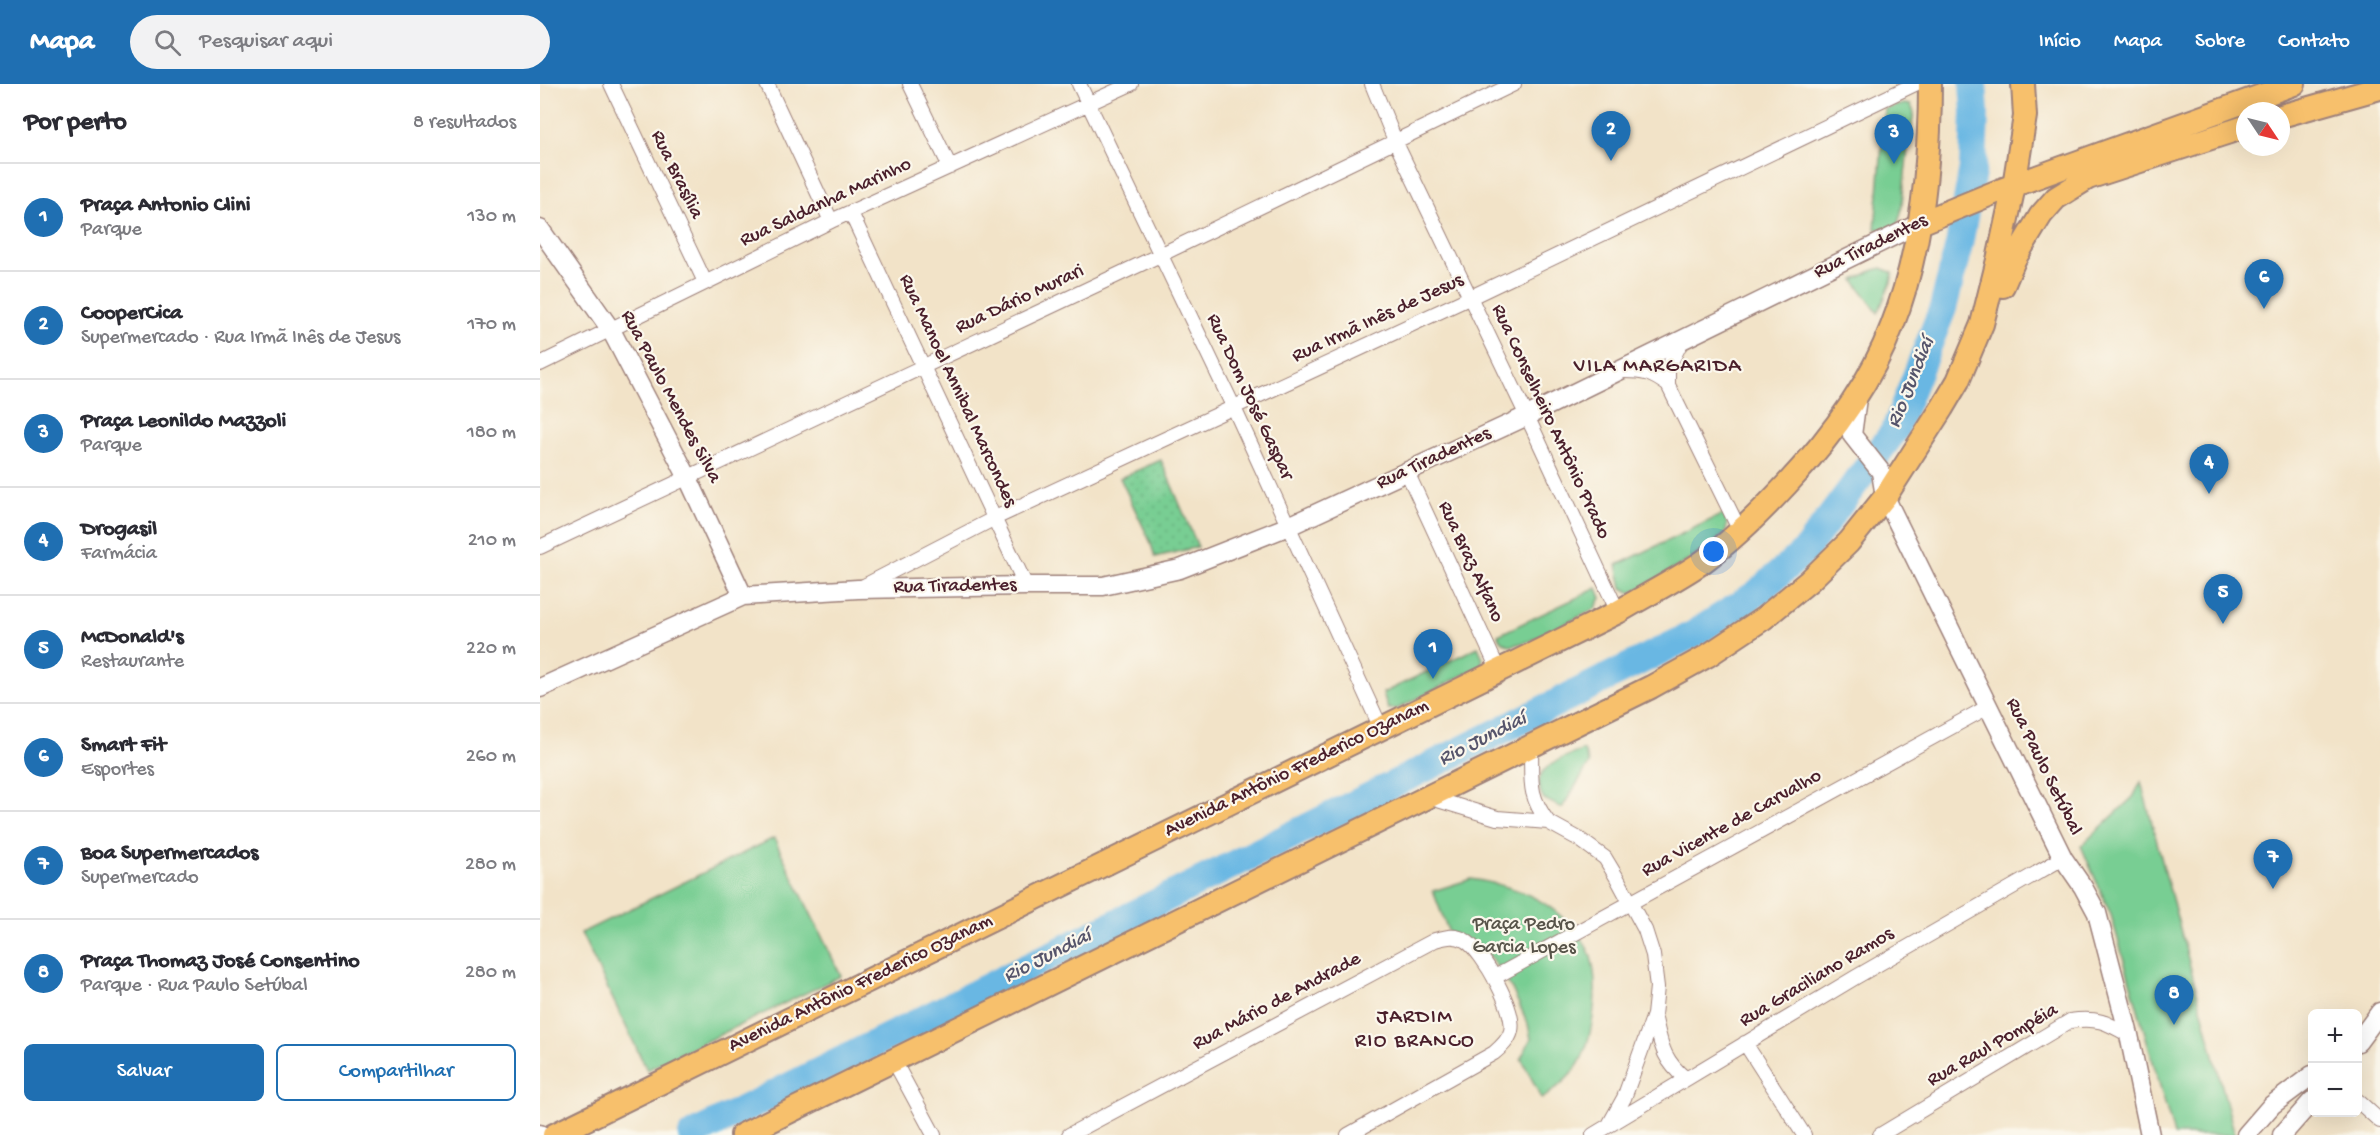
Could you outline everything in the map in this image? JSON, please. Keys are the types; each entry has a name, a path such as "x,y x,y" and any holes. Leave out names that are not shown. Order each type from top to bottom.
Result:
{"main road":[{"name":"Avenida Antônio Frederico Ozanam","path":"554,1135 1618,612 1703,561 1740,531 1813,456 1857,396 1892,327 1905,287 1918,224 1930,141 1930,84"},
{"path":"1982,324 2008,188 2025,117 2023,84"},
{"name":"Rua Tiradentes","path":"1918,224 2008,188 2294,84"},
{"path":"2290,113 2380,88"},
{"path":"742,1135 1651,687 1707,656 1764,618 1809,581 1849,542 1885,497 1958,381 1982,324 1999,297 2015,258 2041,215 2056,198 2088,178 2236,130"},
{"path":"1881,472 1907,465"}],"street":[{"name":"Rua Brasília","path":"611,84 705,282"},
{"path":"767,84 831,221"},
{"path":"910,84 950,167"},
{"name":"Rua Dom José Gaspar","path":"1079,84 1289,526 1381,728"},
{"name":"Rua Saldanha Marinho","path":"540,364 831,221 1131,84"},
{"name":"Rua Conselheiro Antônio Prado","path":"1372,84 1396,143 1471,297 1618,612"},
{"name":"Rua Dário Murari","path":"540,547 1396,143 1497,89 1514,84"},
{"name":"Rua Irmã Inês de Jesus","path":"858,589 995,518 1471,297 1915,84"},
{"name":"Rua Manoel Annibal Marcondes","path":"851,213 1026,586"},
{"name":"Rua Tiradentes","path":"540,688 743,596 858,589 1103,586 1180,569 1289,526 1527,416 1918,224"},
{"name":"Rua Paulo Mendes Silva","path":"540,229 611,330 688,478 743,596"},
{"path":"1683,338 1668,368 1668,385 1740,531"},
{"path":"1617,371 1642,371 1652,374 1668,385"},
{"name":"Rua Paulo Setúbal","path":"1857,396 1852,435 1881,472 1885,497 2063,858 2097,913 2129,1035 2150,1135"},
{"name":"Rua Braz Alfano","path":"1407,471 1498,669"},
{"name":"Rua Vicente de Carvalho","path":"1495,977 1630,901 1988,707"},
{"path":"1531,747 1532,795 1536,807 1548,822 1605,858 1645,930 1653,955 1657,987 1654,1015 1623,1098 1609,1126"},
{"path":"1428,797 1497,818 1548,822"},
{"name":"Rua Graciliano Ramos","path":"1593,1135 1856,977 2063,858"},
{"name":"Rua Mário de Andrade","path":"1069,1135 1435,940 1452,936 1465,940 1477,950 1495,977"},
{"path":"1348,1135 1494,1053 1505,1043 1511,1033 1512,1022 1495,977"},
{"path":"2362,1037 2380,1012"},
{"path":"1654,1015 1667,1060 1686,1079"},
{"name":"Rua Raul Pompéia","path":"1880,1135 2070,1021 2089,1018 2105,1022 2129,1035"},
{"path":"1745,1043 1804,1135"},
{"path":"894,1061 934,1135"},
{"path":"2250,1132 2271,1105 2308,1079"},
{"path":"2362,1105 2380,1121"},
{"path":"2282,1135 2308,1106"}],"green space":[{"path":"1904,104 1911,105 1914,113 1901,213 1897,226 1884,230 1875,229 1885,109"},
{"path":"1882,268 1893,273 1878,313 1854,280"},
{"path":"1161,460 1198,547 1155,557 1150,541 1120,478"},
{"path":"1725,513 1727,526 1725,534 1688,561 1631,593 1622,588 1617,565"},
{"path":"1597,588 1601,598 1595,609 1530,641 1510,646 1501,641 1498,635"},
{"path":"1478,647 1483,658 1481,666 1397,709 1388,709 1383,693"},
{"path":"1584,750 1589,764 1562,808 1544,799 1539,789 1539,780 1543,772 1566,756"},
{"path":"2141,782 2235,1135 2174,1135 2111,915 2081,846 2133,797"},
{"path":"774,838 841,976 647,1070 581,933"},
{"name":"Praça Pedro Garcia Lopes","path":"1471,879 1502,885 1543,903 1566,922 1586,945 1591,957 1595,1000 1587,1044 1572,1073 1542,1099 1521,1058 1531,1039 1528,1024 1512,989 1487,952 1449,933 1433,891"}],"waterway":[{"name":"Rio Jundiaí","path":"692,1135 1694,634 1756,594 1805,551 1895,430 1943,308 1959,245 1973,167 1975,112 1973,84"}],"place":[{"name":"CooperCica","path":"1611,161"},
{"name":"Praça Leonildo Mazzoli","path":"1894,164"},
{"name":"Smart Fit","path":"2264,309"},
{"name":"Drogasil","path":"2209,494"},
{"name":"McDonald's","path":"2223,624"},
{"name":"Praça Antonio Clini","path":"1433,679"},
{"name":"Boa Supermercados","path":"2273,889"},
{"name":"Praça Thomaz José Consentino","path":"2174,1025"}],"district":[{"name":"VILA MARGARIDA","path":"1658,367"},
{"name":"JARDIM RIO BRANCO","path":"1415,1030"}]}
